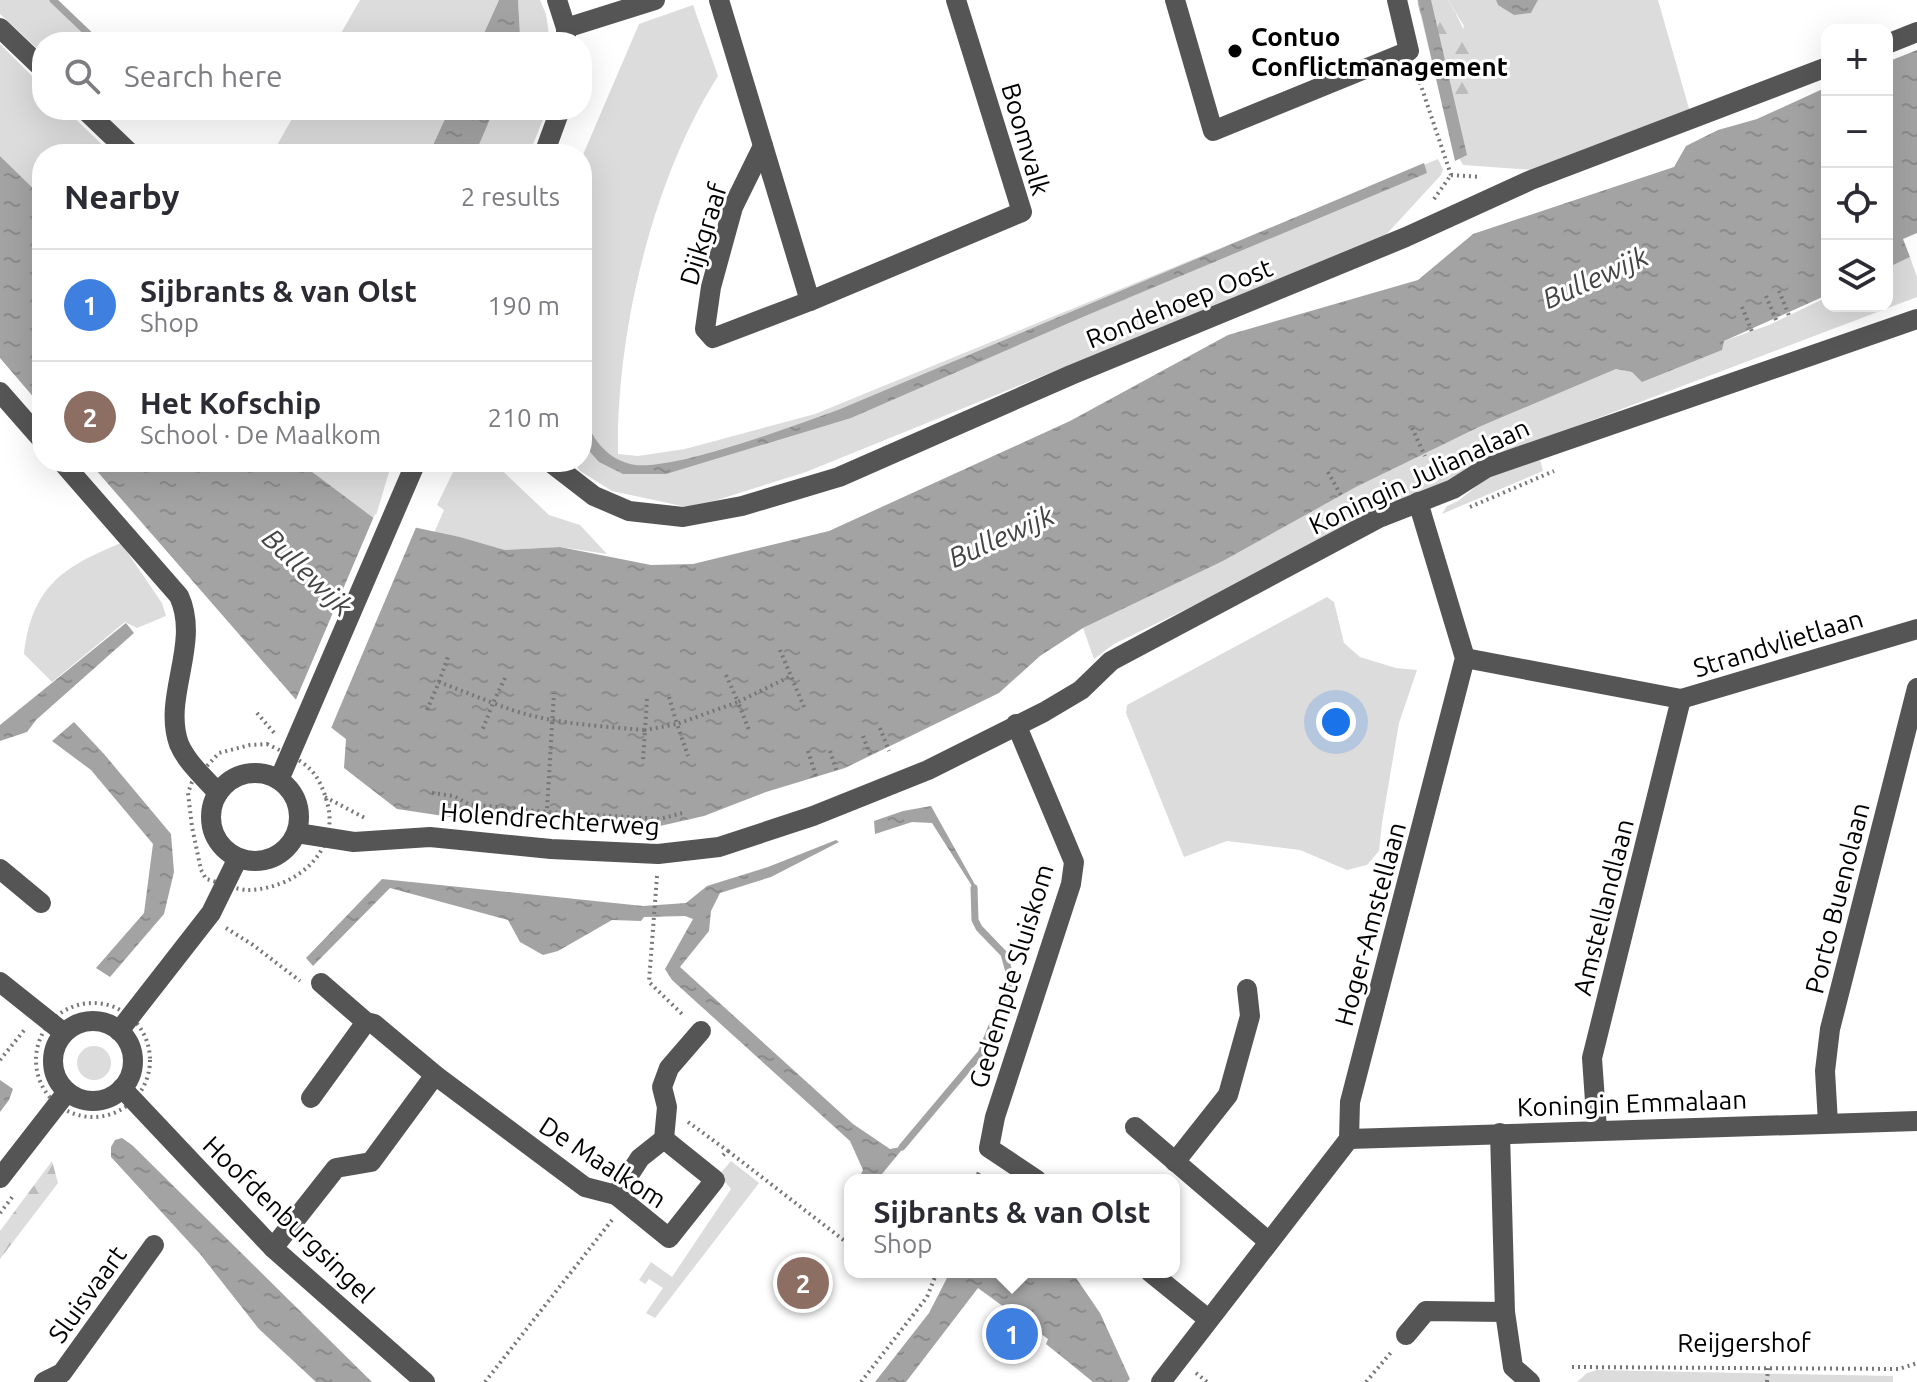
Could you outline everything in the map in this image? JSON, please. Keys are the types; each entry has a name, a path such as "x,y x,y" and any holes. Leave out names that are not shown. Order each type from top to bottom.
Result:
{"street":[{"path":"557,0 565,32"},
{"path":"574,32 655,0"},
{"path":"719,0 810,301"},
{"name":"Boomvalk","path":"713,338 1022,212 956,0"},
{"path":"1175,0 1213,131 1409,51 1397,0"},
{"path":"0,28 32,58"},
{"path":"1893,42 1917,32"},
{"name":"Rondehoep Oost","path":"563,472 594,496 629,511 683,517 742,506 839,477 1071,375 1406,237 1531,180 1821,69"},
{"path":"95,120 121,144"},
{"path":"548,144 556,120"},
{"name":"Dijkgraaf","path":"713,338 705,329 711,287 733,207 763,146"},
{"name":"Koningin Julianalaan","path":"1016,724 1081,690 1111,661 1379,518 1453,489 1486,468 1917,319"},
{"path":"0,392 32,429"},
{"path":"71,472 172,587 183,606 185,642 175,713 176,729 187,759 218,793"},
{"path":"279,780 412,472"},
{"path":"1418,502 1465,658"},
{"name":"Strandvlietlaan","path":"1465,658 1681,699 1917,629"},
{"name":"Hoger-Amstellaan","path":"1349,1139 1350,1102 1465,658"},
{"name":"Porto Buenolaan","path":"1828,1123 1825,1071 1830,1029 1917,688"},
{"name":"Amstellandlaan","path":"1597,1130 1592,1058 1681,699"},
{"name":"Holendrechterweg","path":"297,833 354,842 430,837 551,849 658,854 719,847 813,816 928,770 1016,724"},
{"name":"Gedempte Sluiskom","path":"1016,724 1074,862 1071,884 995,1117 989,1148 1028,1174"},
{"path":"266,774 290,790 297,803 297,833 290,845 279,854 252,861 238,858 218,842 213,830 212,805 227,783 239,776 266,774"},
{"path":"125,1024 211,913 238,858"},
{"path":"0,869 41,903"},
{"path":"0,982 51,1022 59,1040 53,1067 61,1098"},
{"name":"De Maalkom","path":"321,983 366,1022 374,1024 435,1075 585,1187 621,1198 669,1238 715,1180 664,1139"},
{"path":"1175,1162 1228,1095 1250,1016 1247,989"},
{"path":"51,1022 125,1024"},
{"path":"311,1098 366,1022"},
{"path":"0,1178 61,1098 75,1097 87,1101 128,1095 133,1063 125,1024"},
{"path":"621,1198 640,1158 664,1139 667,1107 662,1087 669,1068 701,1031"},
{"path":"273,1248 336,1168 371,1162 435,1075"},
{"name":"Hoofdenburgsingel","path":"128,1095 273,1248 425,1382"},
{"name":"Koningin Emmalaan","path":"1349,1139 1917,1121"},
{"path":"1135,1127 1269,1242"},
{"path":"1500,1133 1505,1312 1513,1367 1530,1382"},
{"path":"1161,1382 1349,1139"},
{"name":"Sluisvaart","path":"60,1379 154,1245"},
{"path":"1157,1278 1208,1319"},
{"path":"1406,1335 1426,1311 1505,1312"}],"path":[{"path":"1409,51 1451,175"},
{"path":"1779,291 1790,318"},
{"path":"1766,296 1777,322"},
{"path":"1742,307 1753,334"},
{"path":"1412,428 1425,456"},
{"path":"1328,472 1342,497"},
{"path":"780,650 804,707"},
{"path":"427,710 449,654"},
{"path":"726,675 749,730"},
{"path":"439,682 520,714 552,722 645,730 677,724 738,702 791,676"},
{"path":"482,731 505,678"},
{"path":"546,822 554,693"},
{"path":"669,697 688,756"},
{"path":"643,760 647,699"},
{"path":"880,728 889,751"},
{"path":"863,736 871,757"},
{"path":"199,772 219,753 267,744 310,769 325,797"},
{"path":"808,751 817,779"},
{"path":"830,751 837,772"},
{"path":"432,793 454,796 468,804 547,812 660,819 682,813"},
{"path":"657,875 649,982 701,1031"},
{"path":"220,925 253,945 305,985 321,983"},
{"path":"0,1060 51,1022 76,1004 107,1004 125,1024 142,1029 152,1062 149,1079 128,1095 111,1116 78,1117 61,1098 41,1088 35,1065 38,1041 51,1022"},
{"path":"728,1151 844,1240"},
{"path":"485,1382 621,1198"},
{"path":"861,1382 927,1297 935,1278"},
{"path":"1366,1382 1406,1335"},
{"name":"Reijgershof","path":"1572,1367 1899,1369 1916,1363"},
{"path":"1767,1382 1768,1368"}],"green space":[{"path":"0,0 52,0 82,32 32,32 32,44 0,14"},
{"path":"360,0 499,0 485,32 342,32"},
{"path":"518,0 540,0 549,32 520,32"},
{"path":"1417,0 1448,0 1468,43 1474,91 1442,104"},
{"path":"1448,0 1496,0 1498,5 1531,13 1538,0 1658,0 1690,112 1547,171 1463,165 1453,147 1442,104 1464,26"},
{"path":"693,5 718,76 675,161 643,258 624,358 618,454 638,456 685,449 815,414 1438,159 1443,169 1441,175 1383,238 806,472 686,507 612,491 582,472 592,472 592,144 588,144 639,24"},
{"path":"0,44 32,76 32,120 76,120 102,144 32,144 32,187 0,156"},
{"path":"291,120 444,120 434,144 278,144"},
{"path":"490,120 543,120 533,144 479,144"},
{"path":"1910,257 1917,277 1917,297 1893,306 1893,265"},
{"path":"1821,300 1821,312 1877,312 1532,443 1493,454 1450,482 1114,644 1094,659 1083,628 1223,561 1356,487 1479,427 1616,369 1632,372 1769,325"},
{"path":"1540,459 1543,471 1442,514 1447,506 1488,477"},
{"path":"312,472 389,472 375,519"},
{"path":"453,472 504,472 549,515 580,525 607,554 560,547 505,550 434,533 444,510 437,505"},
{"path":"121,543 162,603 166,616 137,628 125,622 52,682 24,654 34,612 53,582 66,571"},
{"path":"1327,597 1334,602 1344,643 1360,657 1396,668 1417,670 1399,723 1379,851 1367,865 1347,870 1300,850 1227,841 1184,857 1126,713 1127,705"},
{"path":"94,1046 106,1051 111,1063 106,1075 94,1080 82,1075 77,1063 82,1051"},
{"path":"52,1161 58,1183 0,1259 0,1231"},
{"path":"731,1161 759,1183 655,1318 646,1313 663,1288 649,1279 645,1284 639,1280 651,1262 672,1277 731,1189 719,1175"},
{"path":"1597,1370 1893,1376 1893,1382 1577,1382 1587,1373"}],"water":[{"path":"499,0 518,0 520,32 485,32"},
{"path":"1418,0 1431,0 1467,155 1455,161"},
{"path":"1496,0 1538,0 1531,13 1514,15 1498,5"},
{"path":"1917,50 1917,233 1903,239 1910,257 1893,265 1893,96 1893,60"},
{"name":"Bullewijk","path":"1821,90 1821,298 1724,341 1722,350 1642,382 1632,372 1616,369 1479,427 1356,487 1223,561 1083,628 1040,656 999,693 845,768 766,792 704,816 660,826 464,810 457,818 397,809 344,768 346,739 298,702 98,472 312,472 375,519 505,550 560,547 651,565 693,564 829,531 1070,421 1228,335 1418,280 1473,234 1674,167 1686,146 1718,130 1757,119"},
{"path":"444,120 490,120 479,144 434,144"},
{"path":"0,156 32,187 32,395 0,358"},
{"path":"1424,163 1427,173 851,418 666,474 623,474 599,462 592,454 592,433 606,451 621,461 648,465 672,462 764,436 838,410"},
{"path":"126,623 134,633 36,720 27,732 0,741 0,725"},
{"path":"74,722 171,834 174,872 164,914 110,977 96,968 144,913 153,844 91,770 52,741"},
{"path":"931,806 978,890 972,886 932,823 912,822 875,834 874,821"},
{"path":"836,840 839,842 771,877 720,893 711,911 709,931 680,967 853,1124 890,1149 905,1146 882,1174 861,1174 863,1170 850,1141 672,980 665,969 693,919 685,916 644,917 641,921 612,920 558,951 543,955 520,942 508,920 390,888 313,966 306,958 382,879 643,906 686,903 707,886 768,867"},
{"path":"0,1080 13,1089 0,1112"},
{"path":"122,1138 372,1382 316,1382 259,1329 200,1254 111,1157 115,1140"},
{"path":"947,1278 1076,1278 1100,1313 1130,1379 1127,1382 1093,1382 1046,1344 1048,1339 978,1288 906,1382 875,1382 929,1313"}],"pier":[{"path":"375,514 417,525 329,733 294,704"}],"waterway":[{"path":"53,0 87,32"},
{"path":"902,1147 981,1053 1011,979 1004,954 975,920 974,888"}],"place":[{"name":"Contuo Conflictmanagement","path":"1235,51"},
{"name":"Het Kofschip","path":"803,1283"},
{"name":"Sijbrants & van Olst","path":"1012,1334"}]}
